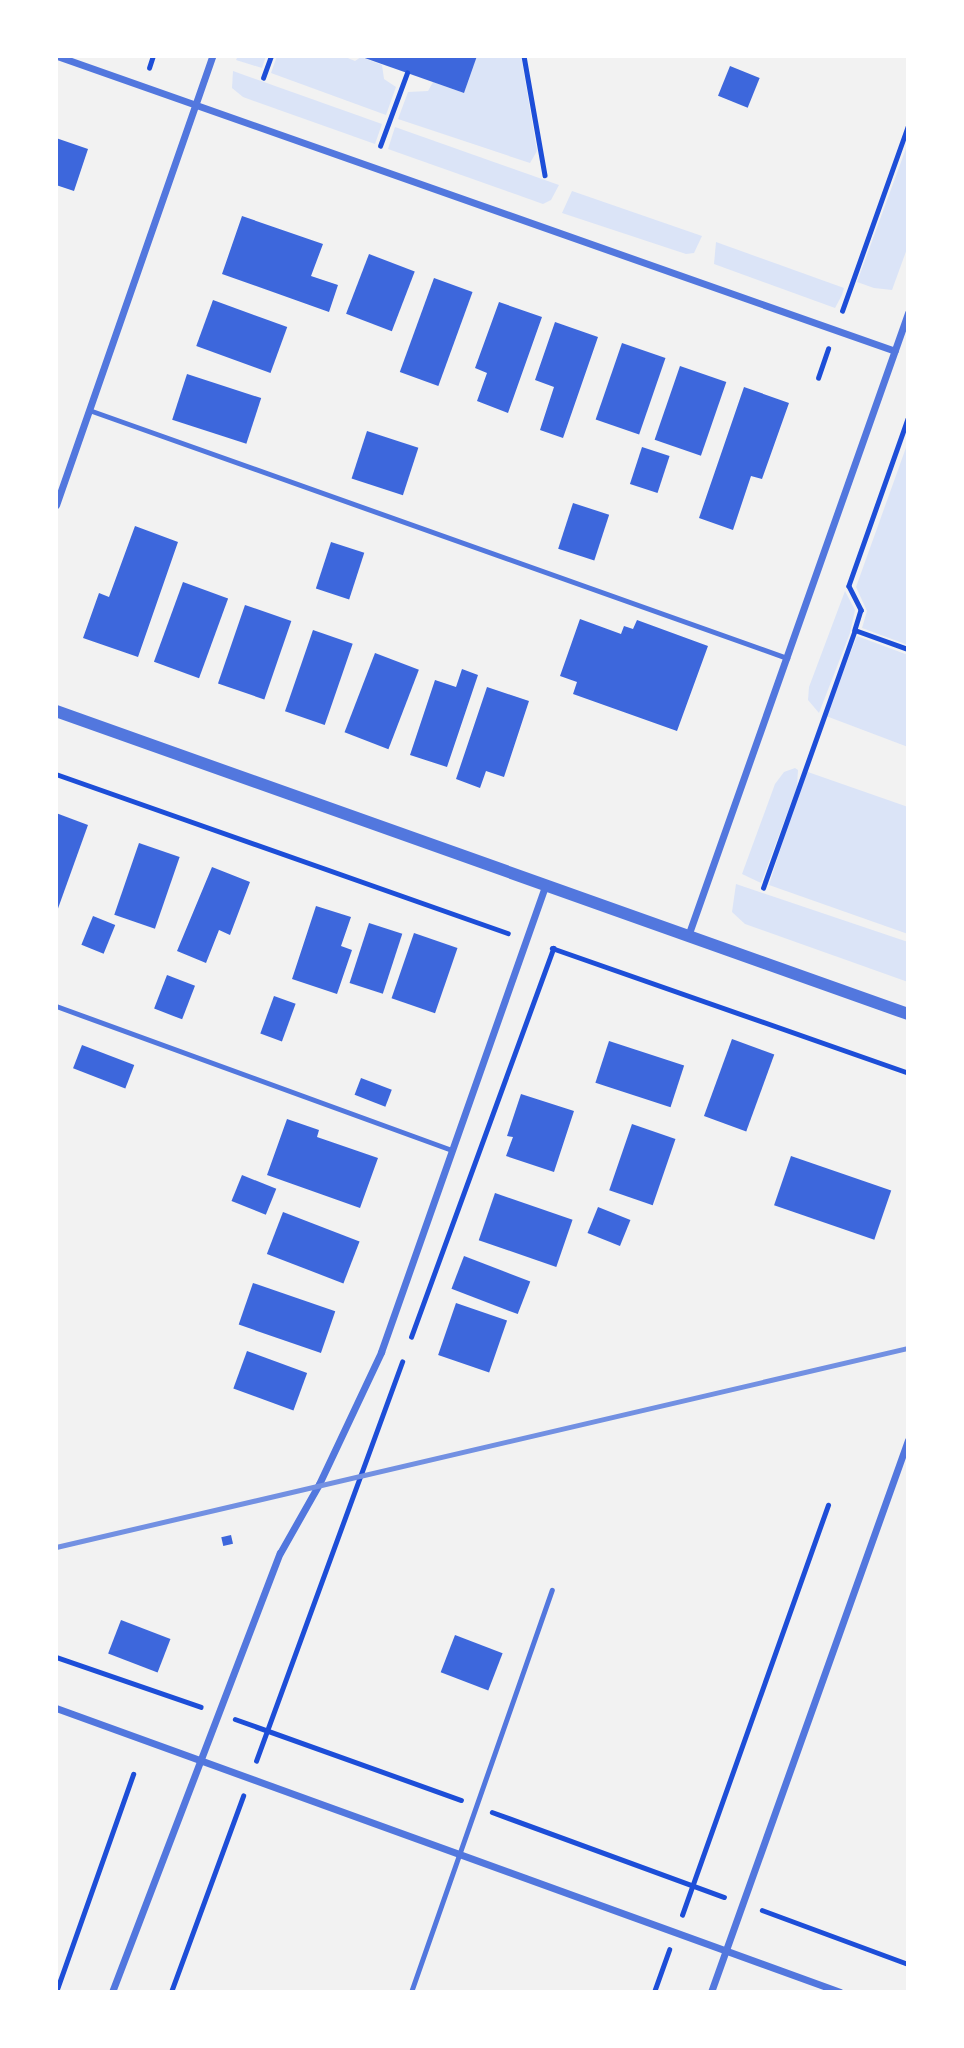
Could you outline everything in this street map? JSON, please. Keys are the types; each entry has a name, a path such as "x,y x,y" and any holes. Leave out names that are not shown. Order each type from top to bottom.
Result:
{"street":[{"path":"57,56 895,351"},
{"path":"56,505 212,56"},
{"path":"688,936 908,313"},
{"path":"56,711 908,1014"},
{"path":"112,1992 198,1759 281,1553 319,1484 381,1352 545,886"},
{"path":"711,1992 908,1440"},
{"path":"56,1708 840,1992"}],"lane":[{"path":"89,410 787,658"},
{"path":"56,1006 452,1150"},
{"path":"411,1992 552,1590"}],"path":[{"path":"263,78 271,56"},
{"path":"524,56 545,175"},
{"path":"380,146 407,73"},
{"path":"818,378 908,125"},
{"path":"763,888 855,630 861,610 849,586 908,419"},
{"path":"855,630 908,649"},
{"path":"56,774 908,1073"},
{"path":"408,1346 553,948"},
{"path":"172,1992 403,1359"},
{"path":"654,1992 828,1504"},
{"path":"56,1992 133,1774"}],"shaded area":[{"path":"238,56 266,56 262,68 236,60"},
{"path":"277,56 343,56 355,61 361,57 382,65 384,79 396,87 386,115 271,73"},
{"path":"477,56 521,56 537,151 530,163 398,119 408,92 428,91 433,82 464,93"},
{"path":"233,71 382,124 375,144 243,97 232,88"},
{"path":"395,127 559,185 551,200 543,204 388,149"},
{"path":"908,143 908,246 892,290 874,288 857,282"},
{"path":"572,191 702,236 694,253 686,254 562,213"},
{"path":"716,242 844,288 842,295 835,308 714,264"},
{"path":"908,442 908,645 862,628 867,611 856,587"},
{"path":"845,591 855,610 850,633 819,713 808,700 809,687"},
{"path":"857,636 908,655 908,747 826,716"},
{"path":"795,768 798,770 797,787 761,883 742,874 775,784 784,772"},
{"path":"805,771 908,807 908,934 769,885"},
{"path":"736,884 908,942 908,982 745,924 732,912"}],"building":[{"path":"359,56 477,56 464,93"},
{"path":"730,66 760,78 748,108 718,96"},
{"path":"56,138 88,149 74,191 56,185"},
{"path":"242,216 323,244 311,276 338,285 329,312 222,274"},
{"path":"369,254 415,272 392,331 346,314"},
{"path":"434,278 473,292 438,386 400,372"},
{"path":"213,300 287,327 270,373 196,346"},
{"path":"499,302 542,317 508,413 477,401 487,373 475,368"},
{"path":"555,322 598,337 563,438 540,430 554,387 535,380"},
{"path":"622,343 665,358 639,435 596,420"},
{"path":"680,366 726,382 701,456 655,440"},
{"path":"187,374 261,398 246,444 172,420"},
{"path":"744,387 789,403 762,479 751,476 733,530 699,518"},
{"path":"367,431 418,448 403,495 352,479"},
{"path":"642,447 670,456 658,493 630,484"},
{"path":"573,503 609,515 594,560 558,549"},
{"path":"135,526 178,542 138,657 83,638 99,593 109,597"},
{"path":"331,542 364,553 349,599 316,589"},
{"path":"183,582 228,598 199,678 154,662"},
{"path":"245,605 291,621 264,699 218,683"},
{"path":"580,619 621,634 624,626 633,629 637,620 708,646 677,731 573,694 577,682 560,676"},
{"path":"313,630 353,644 325,725 285,711"},
{"path":"375,653 419,670 388,749 345,732"},
{"path":"462,669 478,675 447,767 410,755 435,680 456,687"},
{"path":"487,687 529,701 504,777 486,771 480,788 456,779"},
{"path":"56,813 88,825 56,914"},
{"path":"139,843 180,857 155,929 114,915"},
{"path":"212,867 250,882 230,935 219,930 206,963 177,951"},
{"path":"316,906 351,917 341,946 352,950 337,994 292,979"},
{"path":"93,916 115,925 104,954 81,945"},
{"path":"369,923 402,934 383,994 350,983"},
{"path":"414,933 457,948 435,1013 392,998"},
{"path":"167,975 195,986 182,1019 154,1009"},
{"path":"274,996 296,1004 282,1041 260,1034"},
{"path":"732,1039 774,1054 746,1131 704,1116"},
{"path":"609,1041 684,1065 671,1107 595,1083"},
{"path":"82,1045 134,1065 125,1088 73,1068"},
{"path":"361,1078 392,1090 385,1107 355,1095"},
{"path":"521,1094 574,1111 554,1172 506,1156 513,1137 507,1136"},
{"path":"287,1119 319,1130 317,1137 378,1158 360,1208 267,1175"},
{"path":"632,1124 675,1139 653,1205 609,1190"},
{"path":"791,1156 891,1191 874,1240 774,1205"},
{"path":"242,1175 276,1189 266,1215 232,1201"},
{"path":"495,1193 573,1220 556,1267 479,1240"},
{"path":"598,1207 630,1220 620,1246 588,1233"},
{"path":"283,1212 360,1241 343,1283 267,1254"},
{"path":"464,1256 530,1281 518,1314 451,1289"},
{"path":"253,1283 335,1311 321,1353 239,1325"},
{"path":"456,1303 507,1321 489,1373 438,1355"},
{"path":"247,1351 307,1373 293,1410 233,1389"},
{"path":"231,1535 233,1544 223,1546 221,1537"},
{"path":"121,1620 170,1639 158,1673 108,1654"},
{"path":"455,1635 503,1653 488,1691 441,1672"}],"railway":[{"path":"56,1547 908,1348"}]}
